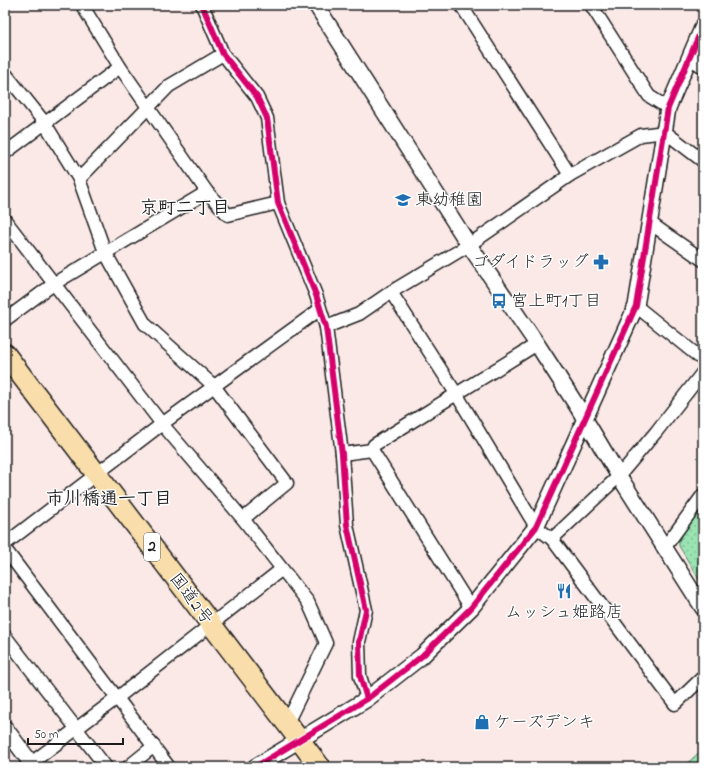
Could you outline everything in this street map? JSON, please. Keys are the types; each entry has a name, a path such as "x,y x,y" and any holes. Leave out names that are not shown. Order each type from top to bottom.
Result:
{"highway":[{"name":"国道2号","path":"5,354 97,473 210,625 320,767"}],"street":[{"path":"82,5 120,67 147,106 207,192 228,215 278,203"},
{"path":"202,5 222,54 257,97 267,118 278,203 316,295 319,310 326,327 342,454 347,525 366,610 358,642 360,676 367,699"},
{"path":"316,5 469,245 537,344 585,419 618,476 703,608"},
{"path":"461,5 570,175"},
{"path":"591,5 649,96 668,108"},
{"path":"255,767 367,699 422,656 471,608 536,527 636,306 668,108 703,26"},
{"path":"79,179 147,106 169,86 222,54"},
{"path":"690,58 703,67"},
{"path":"5,152 120,67"},
{"path":"5,73 44,122 79,179 105,252 146,324 214,386 287,483 243,520"},
{"path":"326,327 359,314 391,292 469,245 570,175 641,135 665,132 703,161"},
{"path":"5,320 55,283 207,192"},
{"path":"5,220 24,246 55,283 162,424 243,520 308,602 326,643 287,723"},
{"path":"650,223 703,260"},
{"path":"391,292 457,395 536,527 552,539 675,704 703,677"},
{"path":"636,306 703,360"},
{"path":"5,544 162,424 319,310"},
{"path":"372,450 374,445 457,395 537,344"},
{"path":"552,539 618,476 656,432 703,372"},
{"path":"342,454 372,450"},
{"path":"372,450 471,608"},
{"path":"665,547 703,495"},
{"path":"5,549 169,767"},
{"path":"5,728 30,766 282,569"},
{"path":"5,636 106,767"},
{"path":"128,767 154,746"}],"green space":[{"path":"703,506 703,586 679,546 679,539"},
{"path":"703,749 703,767 683,767"}],"cycle path":[{"path":"202,5 223,54 257,97 267,118 278,203 316,295 326,327 342,454 347,525 366,610 359,642 360,676 367,699"},
{"path":"255,767 367,699 422,656 471,608 536,527 636,306 668,108 703,26"}],"place":[{"name":"東幼稚園","path":"403,200"},
{"name":"ゴダイドラッグ","path":"601,262"},
{"name":"宮上町1丁目","path":"499,301"},
{"name":"ムッシュ姫路店","path":"564,591"},
{"name":"ケーズデンキ","path":"482,722"}],"district":[{"name":"京町二丁目","path":"185,209"},
{"name":"市川橋通一丁目","path":"109,500"}]}
